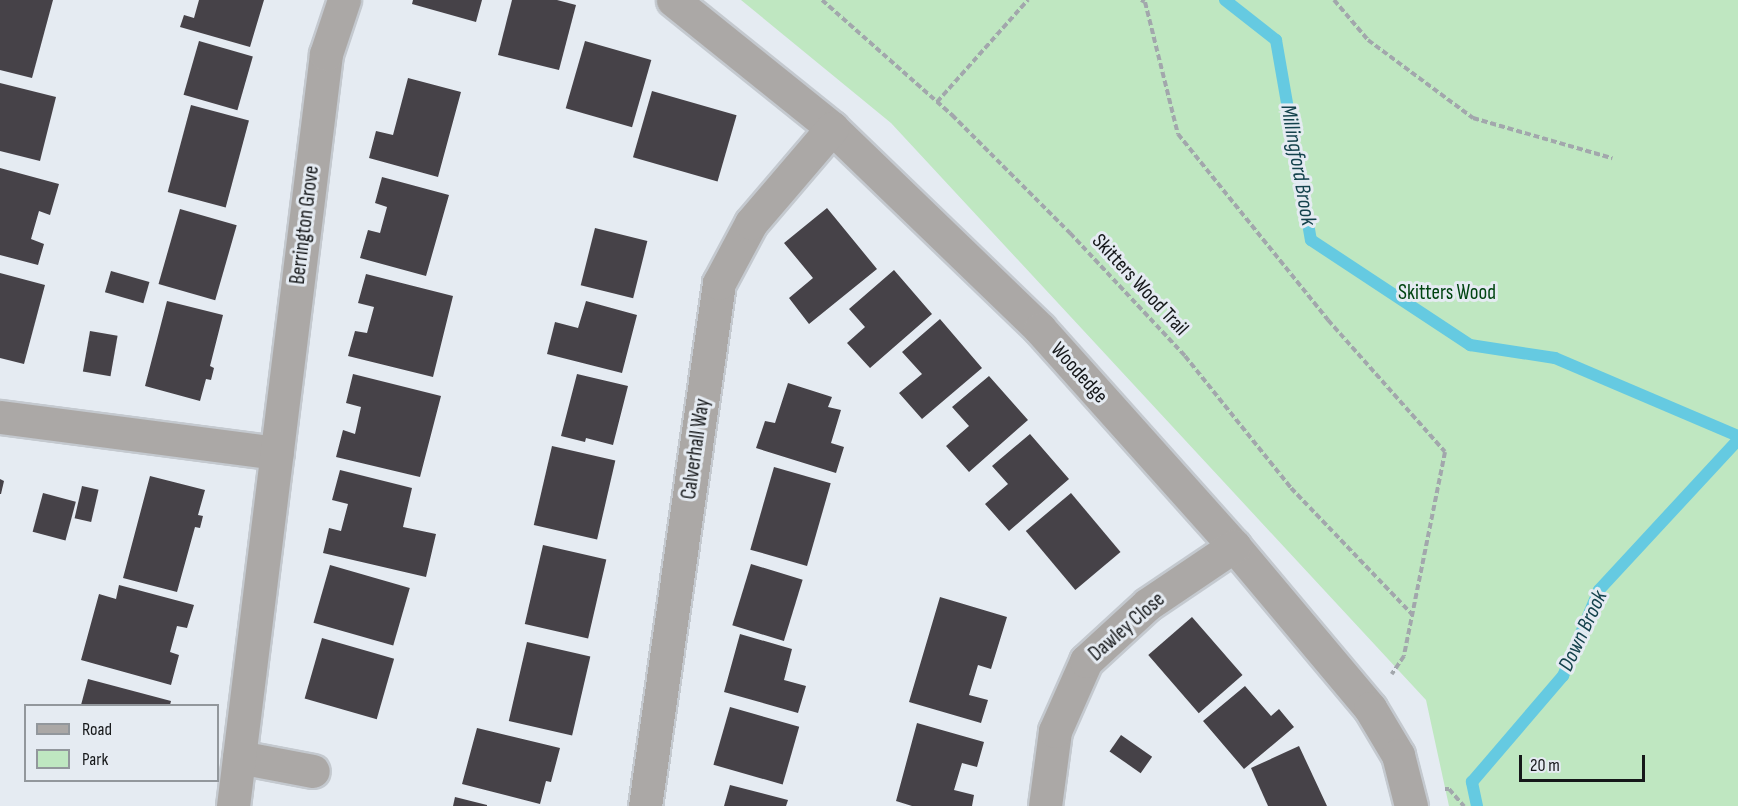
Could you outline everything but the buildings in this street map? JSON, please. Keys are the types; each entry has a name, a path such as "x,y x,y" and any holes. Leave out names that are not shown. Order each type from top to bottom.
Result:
{"street":[{"name":"Berrington Grove","path":"233,806 326,54 344,0"},
{"name":"Woodedge","path":"673,0 832,128 1040,329 1234,546 1370,708 1398,755 1411,806"},
{"name":"Calverhall Way","path":"645,806 719,283 752,223 832,128"},
{"path":"0,417 277,453"},
{"name":"Dawley Close","path":"1045,806 1055,731 1086,661 1148,604 1234,546"},
{"path":"239,757 313,771"}],"path":[{"name":"Skitters Wood Trail","path":"822,0 937,102 1070,233 1178,348 1291,488 1412,614"},
{"path":"937,102 1028,0"},
{"path":"1141,0 1145,2 1178,134 1328,320 1445,452 1404,656 1370,708"},
{"path":"1334,0 1368,40 1473,118 1612,158"},
{"path":"1449,789 1464,806"}],"green space":[{"name":"Skitters Wood","path":"741,0 1738,0 1738,806 1449,806 1426,700 891,123"}],"waterway":[{"name":"Millingford Brook","path":"1225,0 1276,40 1311,240 1470,345 1555,358 1738,436"},
{"name":"Down Brook","path":"1477,806 1472,782 1563,676 1599,590 1738,440"}]}
